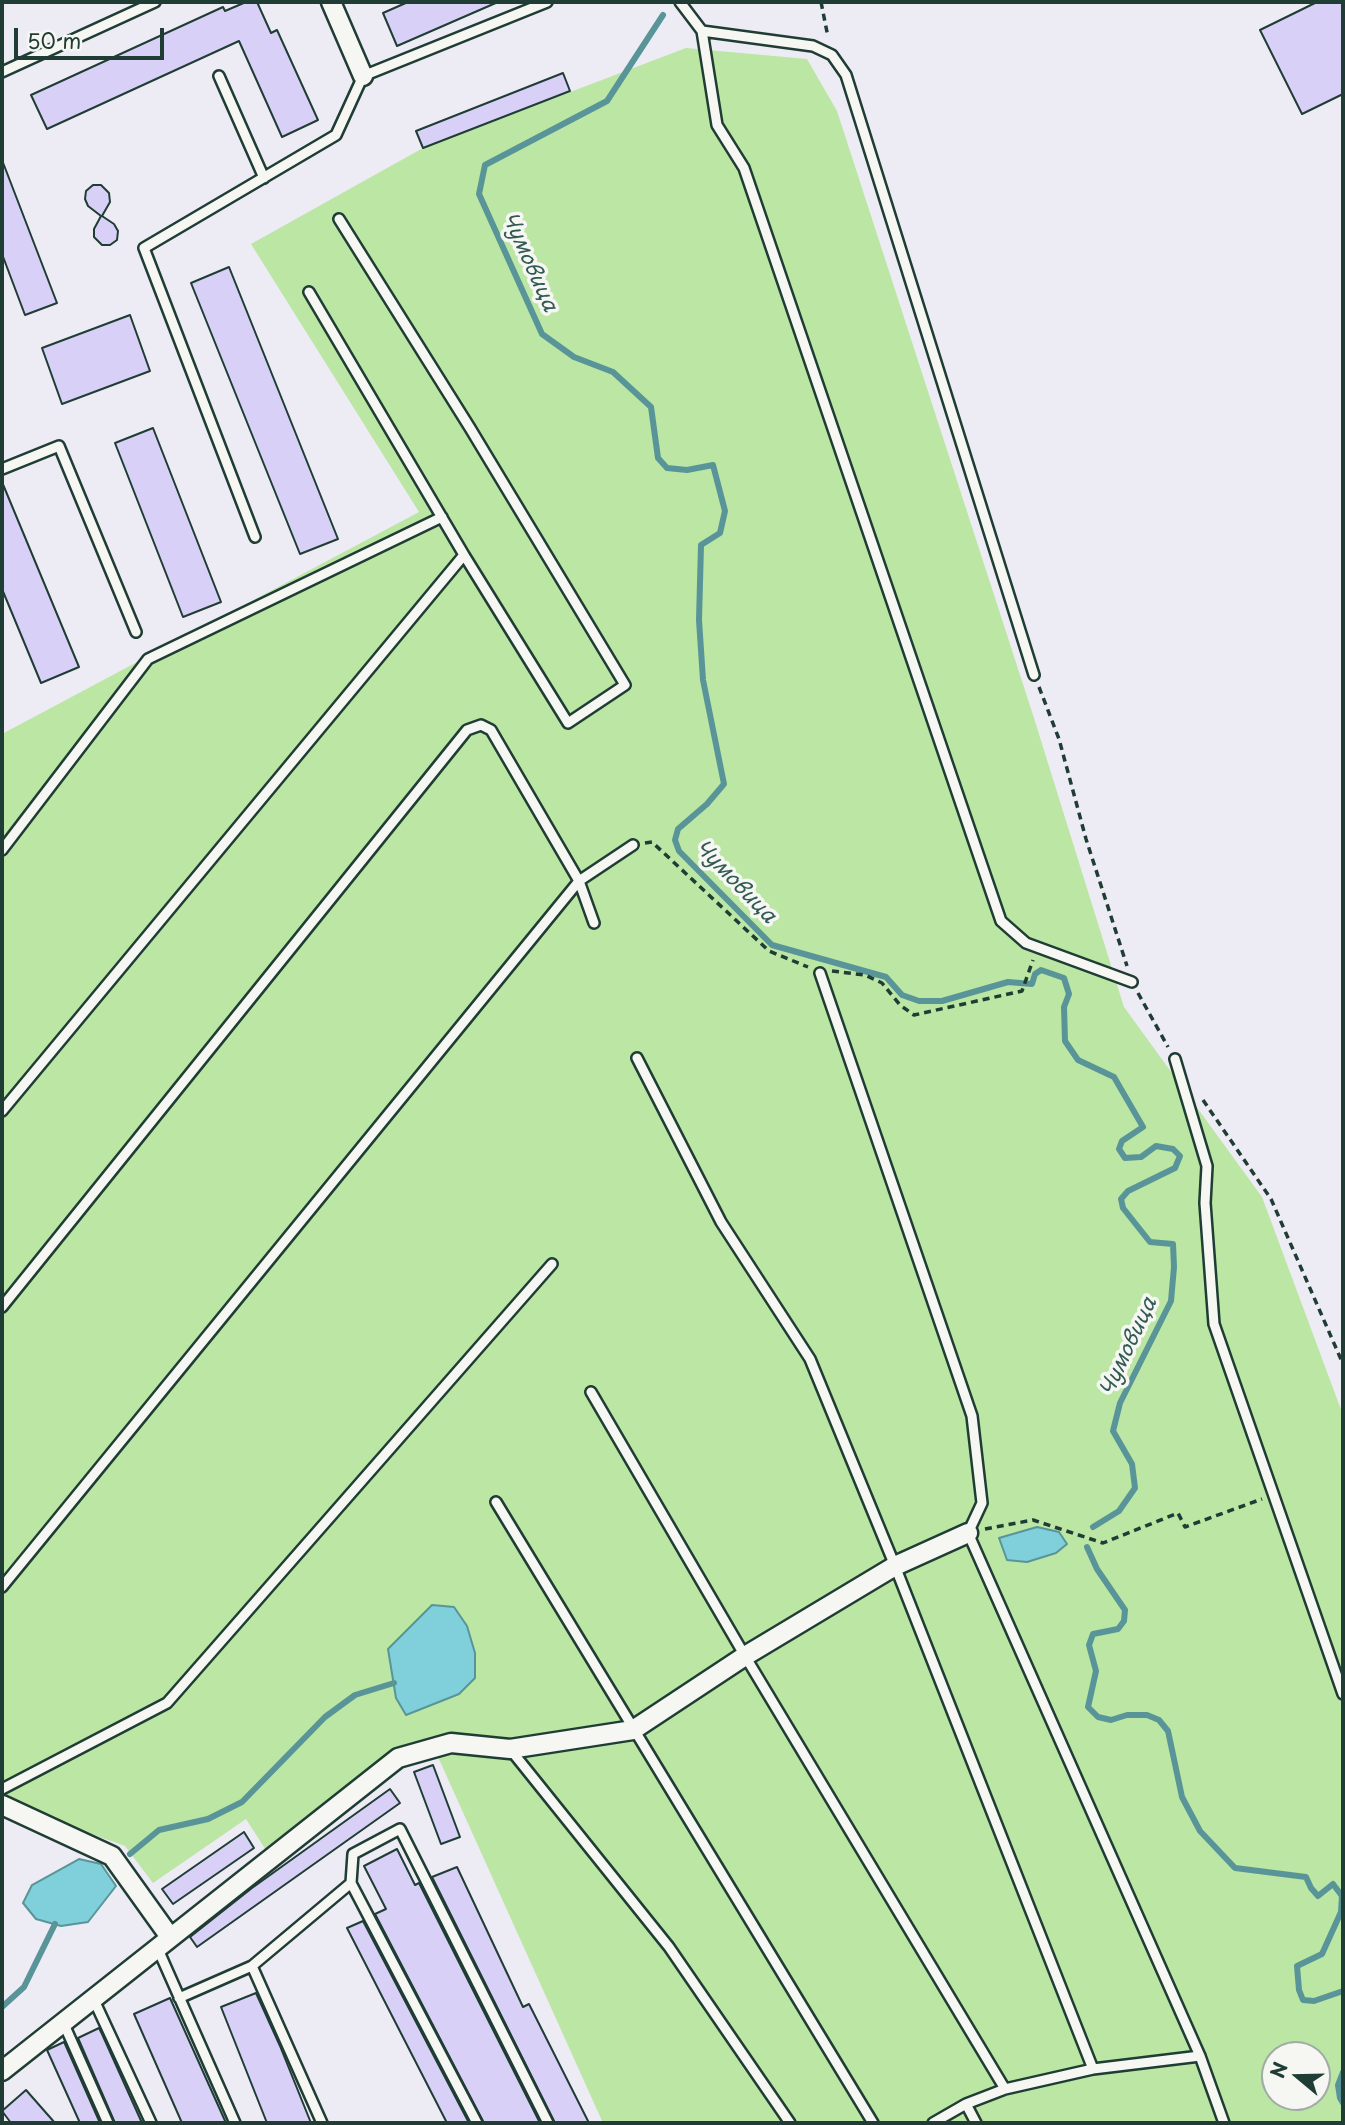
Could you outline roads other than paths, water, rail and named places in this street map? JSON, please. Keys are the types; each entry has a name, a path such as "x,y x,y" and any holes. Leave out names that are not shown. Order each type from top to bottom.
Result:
{"street":[{"path":"331,2 363,76"},
{"path":"2,2071 398,1758 451,1744 510,1749 633,1730 745,1656 895,1566 968,1533"},
{"path":"2,1805 111,1856 163,1942"}],"lane":[{"path":"2,72 155,2"},
{"path":"255,537 144,248 336,135 363,76 547,2"},
{"path":"680,2 702,30 717,125 744,168 1002,921 1026,943 1132,982"},
{"path":"702,30 813,46 832,55 846,75 1034,675"},
{"path":"219,76 264,178"},
{"path":"309,292 464,555 568,723 625,685 470,428 339,219"},
{"path":"2,469 58,446 136,632"},
{"path":"2,850 148,659 442,517"},
{"path":"2,1111 464,555"},
{"path":"2,1307 467,730 481,725 491,730 579,881 594,923"},
{"path":"2,1587 579,881 633,845"},
{"path":"820,973 972,1416 982,1503 968,1533 1200,2056 1224,2123"},
{"path":"637,1058 722,1222 810,1359 895,1566 1093,2069"},
{"path":"1175,1059 1207,1166 1205,1203 1214,1324 1343,1694"},
{"path":"2,1789 167,1703 552,1264"},
{"path":"591,1392 745,1656 1005,2089"},
{"path":"496,1502 873,2123"},
{"path":"510,1749 669,1947 790,2123"},
{"path":"477,2123 351,1882 353,1854 400,1829 548,2123"},
{"path":"179,1998 252,1966 351,1882"},
{"path":"163,1942 179,1998 235,2123"},
{"path":"252,1966 322,2123"},
{"path":"93,1998 151,2123"},
{"path":"63,2022 108,2123"},
{"path":"933,2123 966,2104 1005,2089 1093,2069 1200,2056"},
{"path":"966,2104 976,2123"}],"water":[{"path":"1037,1527 1059,1532 1067,1544 1056,1553 1027,1562 1007,1560 999,1538"},
{"path":"432,1605 454,1607 467,1626 475,1653 475,1678 459,1694 406,1715 396,1698 388,1649"},
{"path":"79,1859 101,1864 116,1886 88,1922 61,1926 36,1919 23,1903 32,1885"}],"waterway":[{"name":"Чумовица","path":"663,15 607,101 485,165 479,194 542,334 574,357 613,372 651,407 658,458 667,468 687,470 713,465 725,511 720,533 701,545 699,620 703,680 724,784 707,804 678,829 675,840 679,851 772,945 886,977 902,995 919,1001 942,1001 1008,982 1032,984 1035,974 1041,970 1064,978 1069,994 1064,1007 1065,1041 1078,1060 1114,1077 1143,1127 1122,1141 1119,1149 1125,1158 1141,1157 1156,1146 1173,1149 1180,1156 1175,1168 1128,1191 1121,1199 1123,1208 1150,1242 1173,1244 1174,1267 1171,1301 1120,1403 1113,1431 1132,1464 1135,1488 1119,1511 1093,1527"},
{"name":"Чумовица","path":"1087,1547 1097,1569 1125,1610 1124,1621 1118,1629 1093,1634 1089,1645 1096,1671 1088,1707 1098,1717 1111,1720 1127,1715 1147,1715 1159,1720 1168,1731 1182,1797 1200,1831 1235,1868 1306,1877 1318,1896 1333,1884 1342,1896 1341,1912 1322,1954 1297,1966 1299,1990 1303,2000 1314,2001 1343,1991"},
{"path":"130,1854 159,1830 208,1819 242,1802 325,1717 355,1695 394,1683"},
{"path":"2,2007 24,1987 55,1924"},
{"name":"Чумовица","path":"1343,2072 1338,2085 1343,2103"}]}
